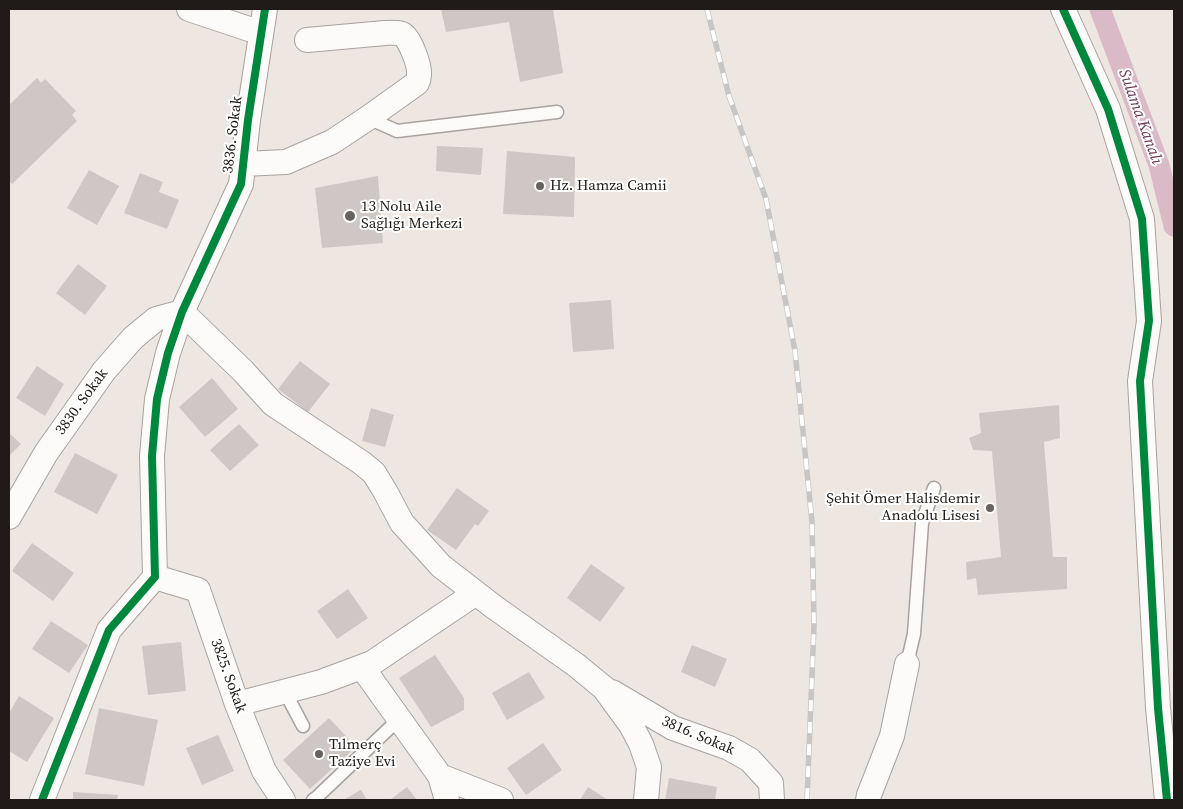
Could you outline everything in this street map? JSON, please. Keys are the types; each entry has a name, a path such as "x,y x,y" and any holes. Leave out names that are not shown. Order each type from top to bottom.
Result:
{"street":[{"path":"189,9 262,32"},
{"name":"3836. Sokak","path":"154,577 152,456 156,408 168,353 182,312 240,184 265,9"},
{"path":"1063,9 1108,109 1142,219 1149,321 1140,381 1158,708 1167,800"},
{"path":"243,164 286,162 332,142 417,83 419,78 416,60 406,38 398,33 385,32 307,40"},
{"path":"182,312 243,371 273,404 355,458 374,473 402,523 441,566 476,594 576,664 604,688 631,725 641,744 649,767 646,800"},
{"name":"3830. Sokak","path":"9,518 46,453 104,370 132,338 156,320 182,312"},
{"path":"42,800 109,630 154,577"},
{"name":"3825. Sokak","path":"154,577 198,590 237,704 264,771 282,800"},
{"path":"237,704 321,682 372,663 476,594"},
{"path":"868,800 868,795 892,736 907,664"},
{"path":"362,667 440,776 448,800"},
{"name":"3816. Sokak","path":"604,688 673,728 729,748 750,760 772,783 772,800"},
{"path":"440,776 501,800"}],"lane":[{"path":"368,118 396,131 557,112"},
{"path":"907,664 914,634 922,523 934,488"},
{"path":"285,692 303,726"},
{"path":"312,800 317,798 399,719"}],"building":[{"path":"441,9 553,9 563,73 520,82 509,22 446,32"},
{"path":"37,78 41,83 45,79 76,111 72,115 77,121 12,184 9,181 9,105"},
{"path":"437,146 483,148 481,175 436,171"},
{"name":"Hz. Hamza Camii","path":"507,151 575,157 574,217 503,214"},
{"path":"89,170 119,186 97,225 67,208"},
{"path":"140,173 163,182 159,192 179,200 167,229 124,213"},
{"name":"13 Nolu Aile Sağlığı Merkezi","path":"378,176 383,243 322,248 315,188"},
{"path":"78,264 107,286 85,315 56,293"},
{"path":"611,300 614,349 573,352 569,303"},
{"path":"300,361 330,384 308,412 278,389"},
{"path":"37,366 64,384 45,416 16,398"},
{"path":"212,378 238,409 205,437 179,407"},
{"path":"1059,405 1060,438 1044,442 1053,557 1067,557 1067,589 978,595 976,578 967,580 966,562 1001,557 992,451 973,450 969,438 981,433 979,413"},
{"path":"371,408 394,415 385,447 362,441"},
{"path":"239,424 259,445 230,471 210,450"},
{"path":"9,433 21,444 9,456"},
{"path":"75,453 118,475 97,514 54,492"},
{"path":"457,488 489,511 478,526 475,524 456,550 427,530"},
{"path":"32,543 74,573 53,601 12,571"},
{"path":"591,564 625,588 600,622 567,598"},
{"path":"348,589 368,618 337,639 317,611"},
{"path":"51,621 88,645 69,673 32,649"},
{"path":"181,642 186,691 148,695 142,646"},
{"path":"692,645 727,659 715,687 681,672"},
{"path":"435,655 464,698 464,710 431,727 399,678"},
{"path":"529,672 545,698 507,720 492,693"},
{"path":"19,696 54,718 27,762 9,751 9,713"},
{"path":"99,708 158,720 144,786 85,774"},
{"name":"Tılmerç Taziye Evi","path":"329,718 356,747 310,789 283,760"},
{"path":"218,735 234,771 202,785 186,748"},
{"path":"543,743 562,770 526,795 507,768"},
{"path":"669,778 717,787 715,800 665,800"},
{"path":"407,787 417,800 390,800"},
{"path":"588,787 608,800 580,800"},
{"path":"361,790 367,800 343,800"},
{"path":"73,792 118,795 117,800 73,800"}],"waterway":[{"name":"Sulama Kanalı","path":"1100,9 1159,165 1174,226"}],"railway":[{"path":"707,9 729,96 766,199 795,351 812,522 814,625 807,800"}],"cycle path":[{"path":"42,800 109,630 155,577 152,456 157,399 168,353 182,312 241,184 248,120 265,9"},
{"path":"1063,9 1108,109 1142,219 1149,321 1140,381 1158,708 1167,800"}],"place":[{"name":"Hz. Hamza Camii","path":"540,186"},
{"name":"13 Nolu Aile Sağlığı Merkezi","path":"350,216"},
{"name":"Şehit Ömer Halisdemir Anadolu Lisesi","path":"990,508"},
{"name":"Tılmerç Taziye Evi","path":"319,754"}]}
